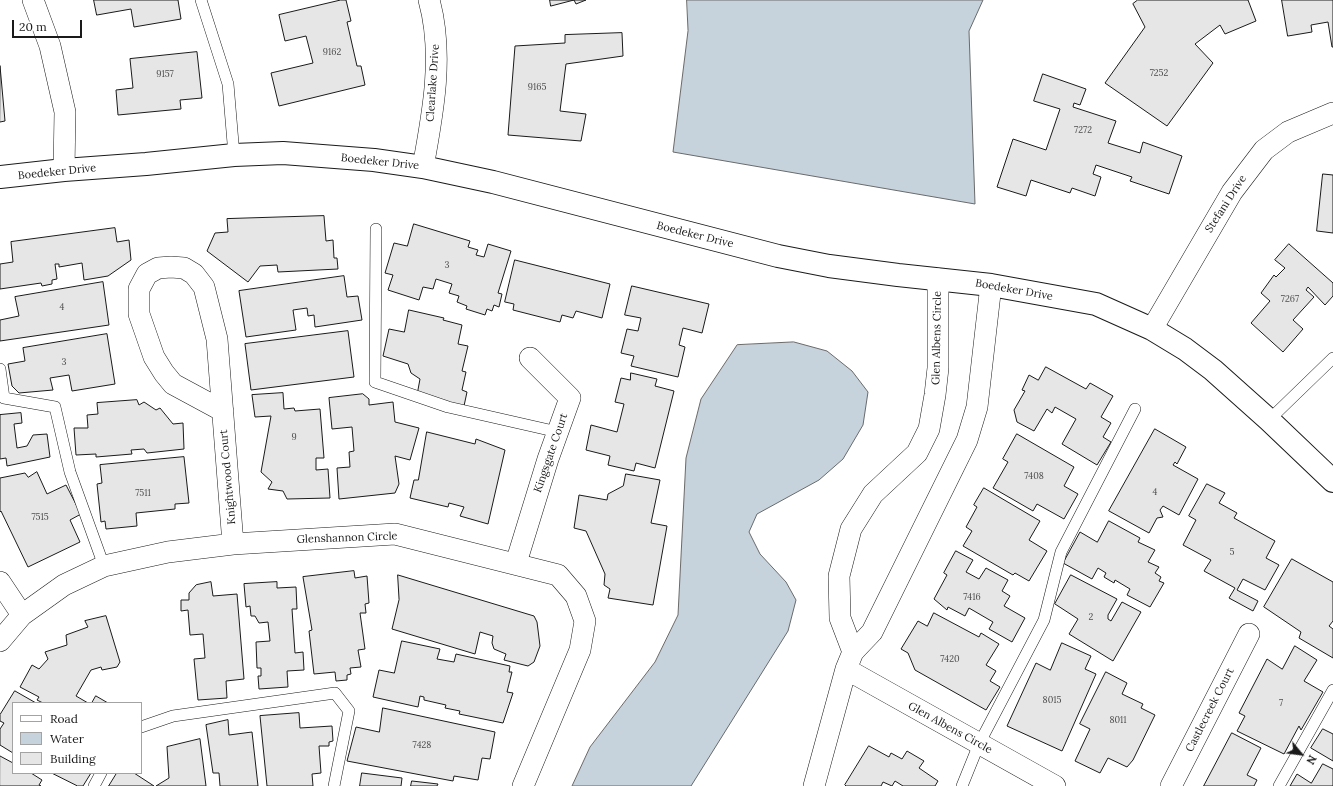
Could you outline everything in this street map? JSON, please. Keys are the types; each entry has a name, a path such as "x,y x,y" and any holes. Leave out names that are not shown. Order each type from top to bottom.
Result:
{"street":[{"path":"34,0 50,46 65,112 64,170"},
{"name":"Clearlake Drive","path":"423,167 434,105 437,42 429,0"},
{"name":"Stefani Drive","path":"1152,329 1232,192 1264,150 1288,132 1333,113"},
{"name":"Boedeker Drive","path":"0,177 234,155 283,153 374,160 423,167 493,182 778,256 829,266 991,285 1096,304 1152,329 1185,349 1213,370 1270,420 1333,481"},
{"name":"Knightwood Court","path":"223,411 173,384 154,357 138,314 139,289 147,274 158,268 184,268 194,274 204,287 217,339 223,411 234,544"},
{"name":"Glen Albens Circle","path":"938,279 938,368 929,429 917,453 873,494 851,529 838,576 840,618 849,660 979,744 1055,786"},
{"path":"814,786 849,660 872,632 967,440 977,407 991,285"},
{"name":"Kingsgate Court","path":"516,563 548,460 570,398 530,358"},
{"name":"Glenshannon Circle","path":"0,641 22,615 64,585 104,566 168,552 234,544 395,534 558,574 576,596 585,621 580,650 523,786"},
{"path":"0,582 22,615"},
{"name":"Castlecreek Court","path":"1171,786 1249,634"}],"lane":[{"path":"201,0 228,84 234,155"},
{"path":"376,230 375,382 448,408 558,432"},
{"path":"1270,420 1333,358"},
{"path":"0,369 4,398 55,407 70,472 104,566"},
{"path":"962,786 979,744 1044,620 1061,552 1135,410"},
{"path":"1279,786 1333,690"},
{"path":"142,727 173,716 335,692 349,712 334,786"},
{"path":"94,786 100,774"}],"water":[{"path":"687,0 983,0 969,31 975,204 673,152 688,31"},
{"path":"794,342 827,351 852,371 868,392 863,425 843,459 819,480 757,514 749,532 760,554 786,582 796,600 788,631 691,786 572,786 590,747 655,662 678,615 686,458 701,399 737,345"}],"building":[{"path":"94,0 178,0 181,19 134,27 131,9 97,15"},
{"path":"346,0 351,21 347,22 357,66 361,66 365,85 279,106 271,73 313,63 306,36 285,41 279,15"},
{"path":"550,0 574,0 551,6"},
{"path":"574,0 586,0 576,4"},
{"path":"1138,0 1248,0 1256,21 1225,34 1220,25 1195,44 1213,63 1167,126 1105,83 1145,27 1133,4"},
{"path":"1282,0 1333,0 1333,47 1328,22 1311,25 1312,32 1288,36"},
{"path":"622,33 623,56 566,64 560,111 586,114 581,141 508,135 515,46 565,43 565,35"},
{"path":"197,52 202,98 180,100 181,109 118,115 116,90 133,88 130,59"},
{"path":"0,66 5,121 0,122"},
{"path":"1043,74 1086,89 1080,105 1074,103 1073,107 1116,121 1108,143 1140,153 1143,142 1182,156 1169,194 1130,181 1132,177 1096,165 1093,174 1101,177 1095,196 1072,188 1070,193 1031,180 1026,196 997,187 1013,139 1046,150 1060,109 1034,101"},
{"path":"1323,174 1333,175 1333,233 1317,231"},
{"path":"324,216 326,241 333,240 334,258 337,258 338,269 278,272 277,265 260,266 248,282 207,251 215,233 228,232 227,219"},
{"path":"414,224 470,241 468,247 478,250 476,255 484,257 488,244 511,251 498,293 502,294 499,307 494,305 492,311 487,309 485,315 466,309 467,306 457,302 459,296 449,293 452,284 436,279 433,289 423,287 419,300 388,290 393,275 385,273 394,243 407,246"},
{"path":"115,228 117,242 129,240 131,260 108,276 84,280 82,263 59,267 59,264 55,264 57,279 52,280 52,284 42,286 41,283 0,289 0,264 13,262 11,242"},
{"path":"1289,244 1333,283 1333,296 1325,305 1308,287 1306,290 1314,297 1293,320 1303,329 1283,352 1251,323 1270,301 1261,293 1274,275 1276,277 1285,268 1275,260"},
{"path":"515,260 610,284 602,318 576,311 573,318 562,315 560,322 513,310 514,304 505,302"},
{"path":"344,276 347,297 358,296 362,320 315,327 314,315 308,316 307,308 293,310 296,330 246,337 239,291"},
{"path":"103,282 109,325 0,341 0,320 19,316 15,297"},
{"path":"632,286 709,304 702,333 683,328 679,345 685,347 678,377 631,366 634,356 621,353 627,329 638,331 641,318 625,315"},
{"path":"409,310 444,318 443,320 462,325 458,344 468,346 462,371 466,372 462,390 467,392 464,406 417,395 420,379 411,373 408,364 383,356 389,329 404,332"},
{"path":"348,331 354,377 251,390 245,344"},
{"path":"107,334 115,384 72,391 69,375 50,378 53,390 19,393 12,386 8,364 25,361 23,348"},
{"path":"1046,367 1086,389 1090,383 1113,396 1101,417 1111,423 1103,437 1111,442 1097,465 1062,444 1076,419 1055,407 1052,413 1047,409 1034,431 1017,422 1014,410 1025,391 1022,390 1029,375 1038,380"},
{"path":"631,373 657,379 655,386 674,391 655,468 636,463 634,471 608,465 610,456 586,450 591,425 617,432 624,404 615,402 621,378 630,380"},
{"path":"283,393 284,409 294,408 295,411 320,409 324,458 316,458 316,470 328,469 330,498 287,499 283,491 268,489 272,482 261,472 271,416 255,417 252,395"},
{"path":"363,394 369,399 369,405 393,402 395,422 419,428 410,460 395,456 399,484 395,493 339,499 337,468 350,467 349,452 354,451 352,427 332,429 329,398"},
{"path":"137,400 139,405 144,402 156,410 160,408 173,424 183,423 184,449 147,453 144,449 131,450 132,454 96,457 96,454 76,455 74,428 88,428 87,415 98,414 97,403"},
{"path":"21,413 22,423 14,424 17,448 27,446 33,435 47,434 50,457 7,466 6,458 0,459 0,415"},
{"path":"1155,429 1186,447 1177,464 1175,462 1173,465 1198,479 1179,515 1163,506 1160,510 1163,517 1157,518 1149,533 1109,511"},
{"path":"427,432 475,444 476,439 505,450 488,524 460,516 464,507 449,503 448,507 410,498 414,480 418,480"},
{"path":"1017,434 1074,467 1064,486 1078,494 1064,519 1037,504 1033,511 993,488 1008,462 1003,459"},
{"path":"184,457 189,503 175,504 175,509 136,513 137,526 106,529 105,521 101,522 97,484 102,483 100,465"},
{"path":"37,472 47,494 66,485 81,514 70,520 80,542 28,567 1,511 0,512 0,478 25,473 28,477"},
{"path":"626,474 660,480 651,523 667,526 653,605 608,598 610,589 604,585 605,574 586,531 574,528 579,495 607,500 608,494 623,486"},
{"path":"1207,484 1225,493 1219,503 1237,513 1234,518 1275,541 1266,558 1279,565 1265,590 1243,579 1237,590 1258,601 1253,611 1229,598 1235,588 1204,571 1211,560 1183,545 1196,520 1189,516"},
{"path":"984,488 1040,521 1029,540 1047,551 1029,581 1015,573 1013,575 963,546 972,531 966,527 977,507 974,505"},
{"path":"1109,521 1140,538 1138,542 1155,550 1148,562 1159,567 1155,573 1161,577 1159,581 1164,583 1150,607 1127,595 1130,589 1115,580 1114,583 1104,577 1106,573 1098,568 1092,579 1063,563 1080,532 1097,542"},
{"path":"956,551 973,560 966,572 979,579 986,568 1008,580 1002,591 1010,596 1004,606 1025,618 1012,642 989,629 993,622 969,608 965,616 948,607 947,610 934,599 947,575 944,573"},
{"path":"1292,559 1333,582 1333,621 1329,626 1333,629 1333,658 1299,638 1301,632 1264,607"},
{"path":"354,571 355,578 367,576 369,603 365,604 366,613 360,613 365,649 358,650 361,667 350,668 351,674 347,675 347,680 336,681 335,672 314,674 309,631 312,630 303,577"},
{"path":"398,575 534,616 537,622 540,646 534,662 528,666 504,660 506,654 494,649 492,643 493,636 480,632 475,654 392,629 399,600"},
{"path":"1071,575 1117,599 1108,615 1108,619 1111,621 1122,602 1141,612 1113,661 1069,634 1078,619 1055,604"},
{"path":"211,582 213,596 237,594 244,679 226,681 227,698 198,700 194,659 205,658 203,634 190,635 188,610 181,611 181,600 189,600 189,593 196,585"},
{"path":"277,582 277,588 296,587 297,609 292,609 295,653 303,652 304,670 287,671 288,687 259,689 258,676 261,676 261,668 257,668 256,642 270,641 268,622 259,623 255,616 251,616 250,606 246,607 244,584"},
{"path":"934,613 979,637 981,633 999,644 986,665 996,671 990,681 1000,687 986,710 915,670 908,653 901,649 918,621 927,626"},
{"path":"106,616 120,662 117,667 102,670 101,667 91,670 76,696 86,702 41,702 37,700 39,697 20,687 32,665 39,669 48,659 45,652 67,645 66,635 88,627 85,621"},
{"path":"402,641 440,649 437,659 454,662 456,654 510,666 509,672 512,672 507,692 513,693 503,723 459,714 460,711 445,708 446,705 424,700 424,697 420,696 418,707 373,697 379,670 394,673"},
{"path":"1062,643 1091,656 1085,669 1096,674 1062,751 1007,726 1036,663 1050,670"},
{"path":"1295,646 1317,660 1304,681 1323,692 1301,730 1299,726 1284,754 1237,731 1245,716 1239,713 1267,659 1282,669"},
{"path":"1106,672 1127,683 1122,694 1143,704 1141,708 1155,715 1133,760 1127,767 1108,758 1100,773 1075,761 1090,729 1080,724"},
{"path":"15,691 34,702 12,702 12,752 0,745 0,729 4,723 0,721 0,715"},
{"path":"96,696 106,702 93,702"},
{"path":"383,708 495,732 490,759 482,758 478,780 454,776 453,781 347,761 356,727 379,732"},
{"path":"299,713 300,728 332,726 333,741 329,742 329,746 319,746 321,773 312,774 313,786 267,786 260,716"},
{"path":"228,720 229,735 252,732 258,786 220,786 219,773 213,773 206,725"},
{"path":"1323,729 1333,734 1333,761 1311,748"},
{"path":"1232,733 1261,748 1247,775 1257,780 1254,786 1204,786"},
{"path":"200,739 206,786 156,786 169,778 167,747"},
{"path":"869,746 889,757 891,753 902,759 907,751 924,761 919,768 938,781 935,786 903,786 895,781 892,786 883,782 881,786 846,786 845,785"},
{"path":"0,756 12,762 12,774 33,774 42,780 39,785 41,786 0,786"},
{"path":"1323,764 1333,769 1333,786 1290,786 1297,774 1311,783"},
{"path":"362,773 402,778 401,786 360,786"},
{"path":"54,774 90,774 83,786 78,786"},
{"path":"116,774 136,774 154,786 109,786"},
{"path":"412,781 438,784 437,786 411,786"}]}
